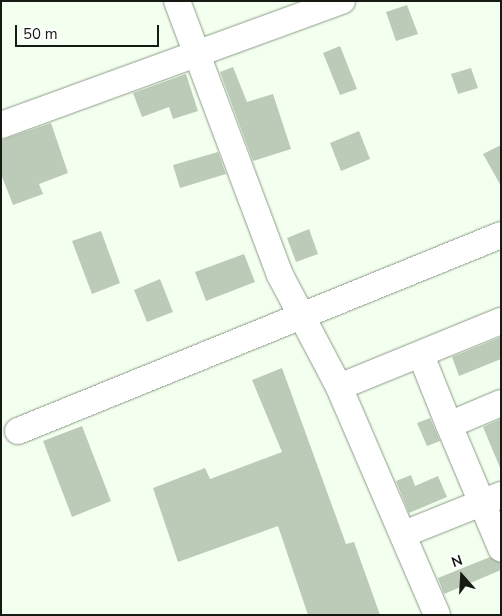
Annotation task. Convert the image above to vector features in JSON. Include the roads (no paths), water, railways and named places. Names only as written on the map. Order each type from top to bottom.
[{"type":"street","points":[[177,1],[196,56],[280,275],[339,387],[404,534],[437,615]]},
{"type":"street","points":[[1,125],[196,56],[342,1]]},
{"type":"street","points":[[18,431],[501,234]]},
{"type":"street","points":[[339,387],[501,321]]},
{"type":"street","points":[[421,355],[449,425],[491,498],[501,548]]},
{"type":"street","points":[[449,425],[501,403]]},
{"type":"street","points":[[404,534],[491,498]]}]
